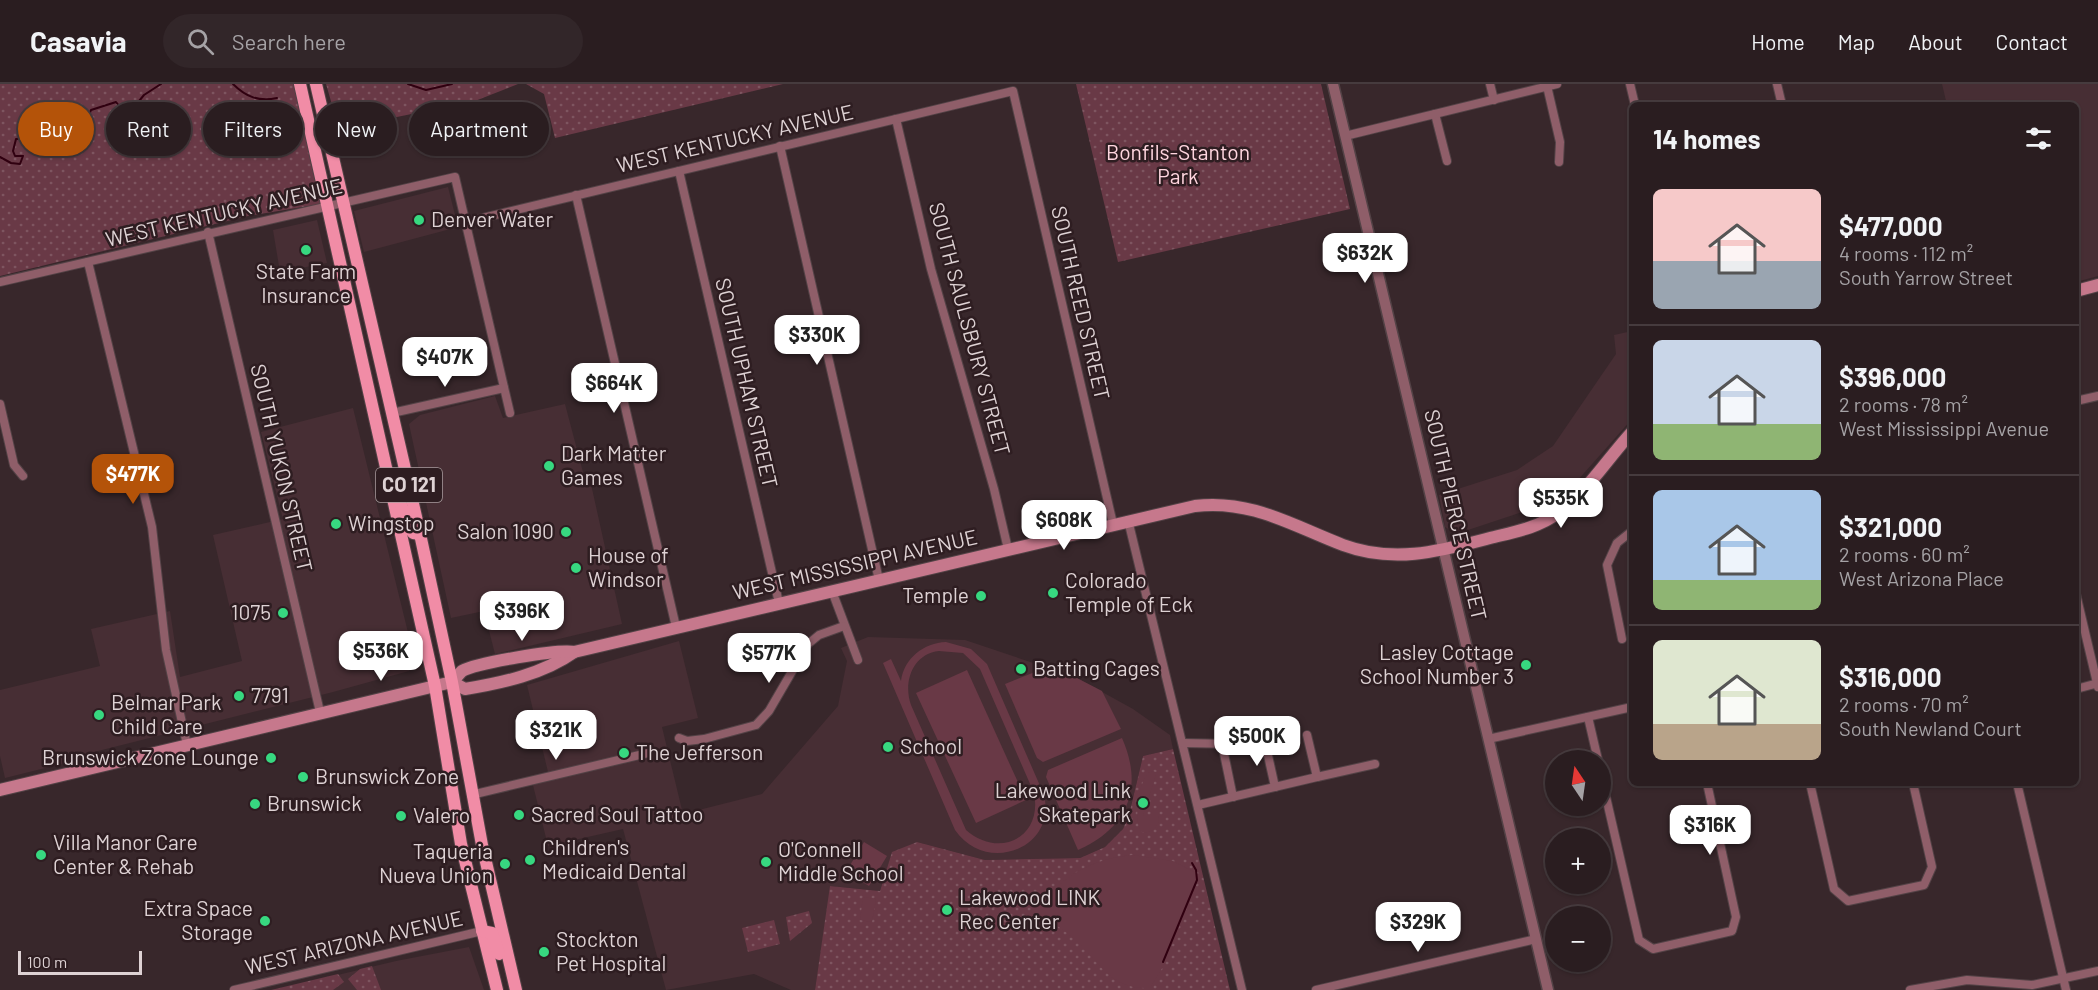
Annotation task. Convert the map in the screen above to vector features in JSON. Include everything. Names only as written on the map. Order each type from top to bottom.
[{"type":"main road","name":"CO 121","points":[[300,84],[383,463],[435,686],[454,807],[497,990]]},
{"type":"main road","name":"CO 121","points":[[316,84],[420,534],[452,682],[471,795],[515,986]]},
{"type":"main road","points":[[2079,290],[2098,285]]},
{"type":"main road","name":"WEST MISSISSIPPI AVENUE","points":[[452,682],[465,689],[499,682],[548,667],[574,652],[1195,506],[1236,505],[1281,517],[1364,552],[1403,556],[1443,550],[1519,531],[1549,519],[1576,498],[1629,436]]},
{"type":"main road","points":[[383,463],[410,530],[420,534]]},
{"type":"main road","name":"WEST MISSISSIPPI AVENUE","points":[[0,790],[452,682],[463,671],[552,651],[574,652]]},
{"type":"main road","points":[[482,931],[492,933],[504,967],[515,986]]},
{"type":"street","name":"SOUTH PIERCE STREET","points":[[1333,84],[1548,990]]},
{"type":"street","points":[[1490,84],[1494,100]]},
{"type":"street","points":[[1345,136],[1557,84]]},
{"type":"street","points":[[1630,84],[1634,102]]},
{"type":"street","points":[[1777,84],[1781,102]]},
{"type":"street","points":[[1547,86],[1560,142],[1559,162]]},
{"type":"street","name":"WEST KENTUCKY AVENUE","points":[[0,282],[208,232],[328,208],[455,177],[466,222],[1013,91]]},
{"type":"street","name":"SOUTH REED STREET","points":[[1013,91],[1113,524]]},
{"type":"street","points":[[1435,114],[1447,161]]},
{"type":"street","name":"SOUTH SAULSBURY STREET","points":[[896,119],[931,269],[989,473],[1008,549]]},
{"type":"street","points":[[780,146],[879,580]]},
{"type":"street","name":"SOUTH UPHAM STREET","points":[[679,171],[779,603]]},
{"type":"street","points":[[576,195],[676,627]]},
{"type":"street","points":[[466,222],[510,413]]},
{"type":"street","name":"SOUTH YUKON STREET","points":[[208,232],[320,712]]},
{"type":"street","points":[[88,262],[152,527],[165,641],[187,746]]},
{"type":"street","points":[[392,413],[504,388]]},
{"type":"street","points":[[2079,400],[2098,396]]},
{"type":"street","points":[[0,404],[14,465],[23,476]]},
{"type":"street","points":[[1128,520],[1242,990]]},
{"type":"street","points":[[1622,639],[1607,565],[1617,543],[1629,533]]},
{"type":"street","points":[[832,591],[858,660]]},
{"type":"street","points":[[2079,606],[2098,685],[2079,688]]},
{"type":"street","points":[[679,738],[687,741],[704,740],[756,725],[769,711],[808,644],[819,635],[844,626]]},
{"type":"street","points":[[1488,739],[1629,708]]},
{"type":"street","points":[[1588,717],[1596,750]]},
{"type":"street","points":[[1307,735],[1317,777]]},
{"type":"street","points":[[1183,743],[1222,744],[1252,739],[1265,742],[1275,787]]},
{"type":"street","points":[[1222,744],[1233,796]]},
{"type":"street","points":[[471,795],[648,753]]},
{"type":"street","points":[[1198,805],[1375,764]]},
{"type":"street","points":[[1610,816],[1639,940],[1653,949],[1732,931],[1736,917],[1708,786]]},
{"type":"street","points":[[1811,786],[1834,889],[1848,901],[1924,885],[1932,867],[1914,786]]},
{"type":"street","points":[[2019,786],[2066,990]]},
{"type":"street","name":"WEST ARIZONA AVENUE","points":[[234,990],[482,931]]},
{"type":"street","points":[[1316,990],[1536,939]]},
{"type":"street","points":[[1910,990],[1967,980],[2019,986],[2098,971]]},
{"type":"shaded area","points":[[1942,84],[2098,84],[2098,276],[2079,281],[2079,102],[1946,102]]},
{"type":"shaded area","points":[[448,187],[458,227],[364,252],[354,211]]},
{"type":"shaded area","points":[[317,220],[327,263],[280,272],[273,230]]},
{"type":"shaded area","points":[[1629,332],[1629,422],[1561,499],[1456,534],[1445,527],[1439,495],[1517,470],[1553,446],[1616,354],[1614,335]]},
{"type":"shaded area","points":[[495,396],[503,418],[565,404],[584,476],[589,475],[622,624],[495,654],[484,611],[451,618],[409,424],[420,415]]},
{"type":"shaded area","points":[[353,408],[415,661],[409,671],[98,751],[73,761],[5,778],[0,756],[0,690],[100,666],[91,629],[170,611],[180,677],[242,661],[213,535],[283,519],[261,432]]},
{"type":"shaded area","points":[[868,637],[965,640],[1075,677],[1133,709],[1170,735],[1173,749],[1143,756],[1129,815],[1123,829],[1105,847],[1080,858],[985,860],[917,842],[892,853],[880,891],[831,886],[815,990],[791,990],[754,974],[666,990],[623,829],[548,846],[532,781],[549,776],[527,685],[679,641],[698,718],[662,727],[683,814],[762,794],[838,706],[847,661],[841,648]]},
{"type":"shaded area","points":[[469,947],[484,990],[275,990],[396,961]]},
{"type":"green space","points":[[0,84],[294,84],[298,102],[203,102],[203,156],[303,156],[303,124],[321,204],[248,216],[0,276]]},
{"type":"green space","points":[[326,84],[518,84],[470,102],[409,102],[409,114],[397,117],[397,102],[331,102]]},
{"type":"green space","points":[[526,84],[783,84],[555,138],[549,114],[549,102],[546,102],[544,94]]},
{"type":"green space","name":"Bonfils-Stanton Park","points":[[1076,84],[1321,84],[1350,209],[1118,262]]},
{"type":"green space","points":[[946,642],[971,649],[987,664],[1044,795],[1045,814],[1040,830],[1030,842],[1016,850],[1000,853],[984,851],[968,844],[955,830],[883,663],[891,659],[901,681],[906,665],[916,653],[938,643]],"holes":[[[939,651],[963,653],[980,669],[1034,793],[1035,809],[1032,822],[1016,839],[1004,843],[992,843],[979,839],[966,830],[909,696],[909,679],[916,664],[922,658]]]},
{"type":"green space","points":[[1045,668],[1075,677],[1102,691],[1121,729],[1043,762],[1037,758],[1005,684]]},
{"type":"green space","points":[[967,670],[1026,800],[976,823],[916,693]]},
{"type":"green space","points":[[1122,738],[1131,774],[1131,790],[1127,804],[1120,818],[1109,830],[1078,850],[1046,777],[1048,770]]},
{"type":"green space","points":[[1173,749],[1230,990],[815,990],[830,886],[880,891],[892,852],[917,842],[985,860],[1080,858],[1105,847],[1123,829],[1129,815],[1143,756]]},
{"type":"green space","name":"Lakewood Link Skatepark","points":[[1151,771],[1156,772],[1156,775],[1143,816],[1158,816],[1159,820],[1153,830],[1142,832],[1138,820],[1138,801],[1143,782]]},
{"type":"green space","points":[[864,842],[887,856],[869,886],[846,872]]},
{"type":"green space","points":[[1132,855],[1173,861],[1200,875],[1164,965],[1150,988],[1125,985],[1116,980],[1072,937],[1036,911],[1055,888],[1077,872],[1103,861]]},
{"type":"green space","points":[[863,897],[876,899],[872,922],[860,920]]},
{"type":"green space","points":[[809,911],[812,923],[790,941],[786,917]]},
{"type":"green space","points":[[774,920],[780,944],[748,952],[742,928]]},
{"type":"green space","points":[[372,966],[381,990],[357,990],[348,979],[360,969]]},
{"type":"green space","points":[[338,974],[344,982],[333,990],[271,990]]},
{"type":"waterway","points":[[0,157],[11,163],[20,164],[23,156],[15,156],[13,151],[16,139],[28,138],[35,148],[46,150],[84,128],[91,110],[116,102],[124,112],[130,112],[144,95],[161,84]]},
{"type":"waterway","points":[[233,84],[253,97],[277,98]]},
{"type":"waterway","points":[[408,84],[426,90],[452,84]]},
{"type":"waterway","points":[[1163,962],[1197,880],[1196,870],[1192,863]]},
{"type":"place","name":"Denver Water","points":[[419,220]]},
{"type":"place","name":"State Farm Insurance","points":[[306,250]]},
{"type":"place","name":"Dark Matter Games","points":[[549,466]]},
{"type":"place","name":"Wingstop","points":[[336,524]]},
{"type":"place","name":"Salon 1090","points":[[566,532]]},
{"type":"place","name":"House of Windsor","points":[[576,568]]},
{"type":"place","name":"Colorado Temple of Eck","points":[[1053,593]]},
{"type":"place","name":"Temple","points":[[981,596]]},
{"type":"place","name":"1075","points":[[283,613]]},
{"type":"place","name":"Lasley Cottage School Number 3","points":[[1526,665]]},
{"type":"place","name":"Batting Cages","points":[[1021,669]]},
{"type":"place","name":"7791","points":[[239,696]]},
{"type":"place","name":"Belmar Park Child Care","points":[[99,715]]},
{"type":"place","name":"School","points":[[888,747]]},
{"type":"place","name":"The Jefferson","points":[[624,753]]},
{"type":"place","name":"Brunswick Zone Lounge","points":[[271,758]]},
{"type":"place","name":"Brunswick Zone","points":[[303,777]]},
{"type":"place","name":"Lakewood Link Skatepark","points":[[1143,803]]},
{"type":"place","name":"Brunswick","points":[[255,804]]},
{"type":"place","name":"Sacred Soul Tattoo","points":[[519,815]]},
{"type":"place","name":"Valero","points":[[401,816]]},
{"type":"place","name":"Villa Manor Care Center & Rehab","points":[[41,855]]},
{"type":"place","name":"Children's Medicaid Dental","points":[[530,860]]},
{"type":"place","name":"O'Connell Middle School","points":[[766,862]]},
{"type":"place","name":"Taqueria Nueva Union","points":[[505,864]]},
{"type":"place","name":"Lakewood LINK Rec Center","points":[[947,910]]},
{"type":"place","name":"Extra Space Storage","points":[[265,921]]},
{"type":"place","name":"Stockton Pet Hospital","points":[[544,952]]}]
